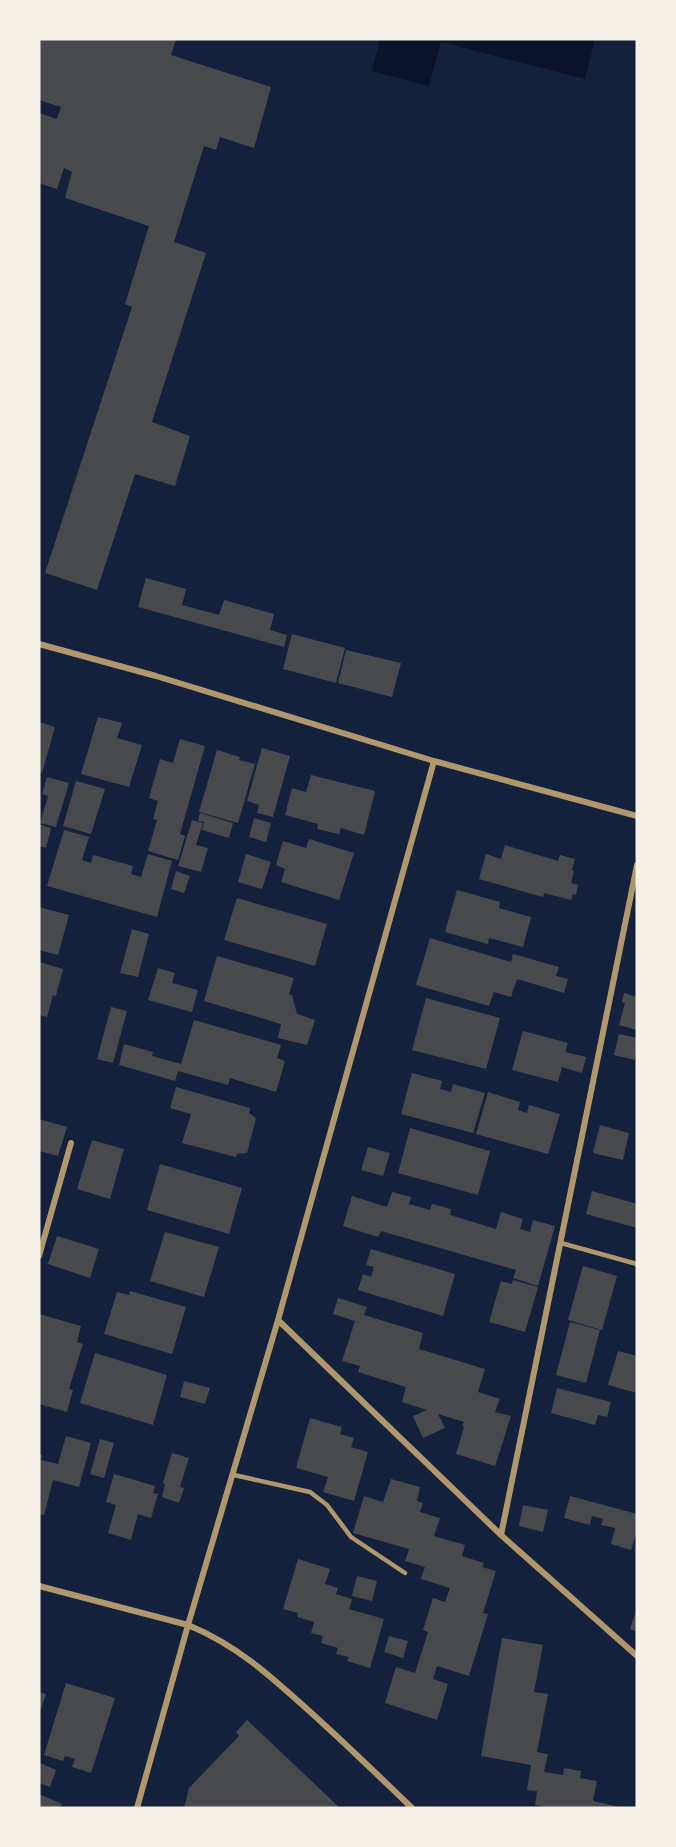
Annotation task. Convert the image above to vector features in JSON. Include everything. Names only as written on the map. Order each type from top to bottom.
[{"type":"street","points":[[39,644],[434,761],[637,816]]},
{"type":"street","points":[[137,1808],[188,1625],[278,1320],[434,761]]},
{"type":"street","points":[[501,1534],[637,865]]},
{"type":"street","points":[[39,1256],[71,1143]]},
{"type":"street","points":[[278,1320],[501,1534],[637,1656]]},
{"type":"street","points":[[39,1586],[188,1625],[207,1633],[258,1665],[412,1808]]},
{"type":"lane","points":[[561,1243],[637,1264]]},
{"type":"lane","points":[[234,1475],[310,1492],[327,1505],[351,1537],[405,1573]]},
{"type":"water","points":[[380,39],[595,39],[585,79],[441,42],[429,86],[372,71]]},
{"type":"building","points":[[39,39],[176,39],[171,55],[271,87],[254,148],[220,137],[216,150],[204,146],[174,242],[206,253],[152,422],[190,436],[175,486],[135,474],[97,590],[45,573],[132,307],[125,304],[149,226],[65,198],[72,172],[64,168],[57,189],[39,183],[39,113],[57,119],[61,107],[39,100]]},
{"type":"building","points":[[146,578],[186,589],[182,605],[219,615],[224,600],[274,614],[270,630],[287,635],[284,647],[138,607]]},
{"type":"building","points":[[292,634],[345,648],[336,683],[283,669]]},
{"type":"building","points":[[346,650],[401,663],[392,697],[338,683]]},
{"type":"building","points":[[98,717],[122,723],[117,738],[142,745],[129,787],[81,774]]},
{"type":"building","points":[[39,722],[55,727],[42,773],[39,772]]},
{"type":"building","points":[[180,739],[205,746],[180,834],[185,836],[178,860],[148,851],[157,820],[153,819],[158,801],[149,798],[160,759],[173,763]]},
{"type":"building","points":[[262,748],[290,756],[273,817],[257,813],[259,805],[247,801]]},
{"type":"building","points":[[217,750],[255,764],[238,823],[199,812]]},
{"type":"building","points":[[311,775],[375,791],[364,835],[341,828],[339,834],[317,829],[318,824],[285,815],[292,788],[306,792]]},
{"type":"building","points":[[47,777],[69,783],[56,827],[40,823],[48,796],[42,794]]},
{"type":"building","points":[[76,781],[105,789],[91,834],[63,826]]},
{"type":"building","points":[[200,813],[233,823],[229,838],[202,830],[204,822],[198,821]]},
{"type":"building","points":[[254,818],[271,823],[266,842],[249,837]]},
{"type":"building","points":[[192,820],[203,823],[196,845],[208,848],[201,872],[178,866]]},
{"type":"building","points":[[39,824],[51,828],[46,848],[39,846]]},
{"type":"building","points":[[64,830],[89,837],[82,860],[91,863],[93,855],[133,866],[131,874],[141,877],[148,854],[172,861],[157,917],[47,886]]},
{"type":"building","points":[[309,839],[354,853],[339,900],[281,882],[285,869],[276,865],[283,841],[306,848]]},
{"type":"building","points":[[505,845],[558,861],[560,855],[575,859],[571,883],[578,885],[576,895],[573,894],[571,900],[544,893],[543,897],[479,879],[486,854],[501,859]]},
{"type":"building","points":[[246,854],[271,862],[262,889],[238,882]]},
{"type":"building","points":[[176,871],[190,876],[184,893],[171,889]]},
{"type":"building","points":[[457,890],[500,902],[499,908],[531,917],[523,947],[489,938],[488,944],[445,932]]},
{"type":"building","points":[[237,898],[327,924],[315,966],[224,940]]},
{"type":"building","points":[[39,907],[69,915],[58,955],[39,950]]},
{"type":"building","points":[[132,929],[149,934],[138,977],[120,973]]},
{"type":"building","points":[[430,938],[511,962],[513,954],[559,967],[556,976],[568,979],[564,993],[517,979],[511,997],[494,992],[489,1006],[416,985]]},
{"type":"building","points":[[217,956],[294,978],[289,994],[292,995],[297,1014],[315,1020],[307,1045],[278,1038],[281,1024],[204,1001]]},
{"type":"building","points":[[39,962],[63,969],[56,996],[53,995],[47,1017],[39,1015]]},
{"type":"building","points":[[158,968],[175,973],[172,983],[198,990],[192,1012],[148,1000]]},
{"type":"building","points":[[624,993],[637,997],[637,1030],[619,1025],[625,1003],[622,1002]]},
{"type":"building","points":[[426,998],[500,1018],[486,1069],[412,1050]]},
{"type":"building","points":[[111,1007],[127,1011],[113,1063],[97,1059]]},
{"type":"building","points":[[194,1020],[281,1045],[277,1058],[285,1061],[276,1092],[230,1078],[228,1085],[178,1071],[175,1081],[119,1065],[124,1044],[153,1052],[152,1056],[181,1064]]},
{"type":"building","points":[[523,1031],[568,1043],[565,1052],[586,1057],[582,1073],[562,1067],[558,1082],[512,1070]]},
{"type":"building","points":[[619,1034],[637,1038],[635,1060],[614,1055]]},
{"type":"building","points":[[412,1073],[442,1081],[440,1089],[451,1092],[453,1084],[485,1093],[473,1133],[401,1114]]},
{"type":"building","points":[[176,1087],[250,1108],[249,1113],[256,1118],[247,1153],[237,1154],[236,1157],[182,1143],[191,1114],[170,1108]]},
{"type":"building","points":[[488,1092],[520,1102],[518,1110],[527,1113],[529,1105],[560,1114],[548,1154],[476,1134]]},
{"type":"building","points":[[39,1119],[67,1127],[58,1156],[39,1151]]},
{"type":"building","points":[[600,1125],[629,1133],[623,1160],[593,1153]]},
{"type":"building","points":[[410,1128],[490,1151],[478,1195],[398,1173]]},
{"type":"building","points":[[92,1140],[124,1149],[110,1199],[77,1189]]},
{"type":"building","points":[[368,1147],[390,1153],[383,1176],[361,1170]]},
{"type":"building","points":[[160,1164],[242,1188],[229,1234],[147,1210]]},
{"type":"building","points":[[592,1191],[637,1204],[637,1228],[586,1214]]},
{"type":"building","points":[[392,1192],[411,1197],[409,1204],[430,1210],[432,1204],[451,1209],[450,1215],[496,1229],[501,1212],[523,1219],[520,1229],[530,1232],[533,1220],[555,1226],[538,1286],[513,1278],[516,1270],[381,1231],[378,1237],[343,1226],[352,1196],[387,1207]]},
{"type":"building","points":[[165,1232],[219,1247],[204,1297],[150,1281]]},
{"type":"building","points":[[57,1236],[99,1249],[90,1278],[48,1264]]},
{"type":"building","points":[[371,1249],[455,1274],[443,1316],[358,1290],[363,1274],[371,1277],[374,1267],[366,1265]]},
{"type":"building","points":[[583,1266],[617,1276],[602,1330],[568,1320]]},
{"type":"building","points":[[513,1280],[538,1287],[525,1332],[489,1322],[501,1281],[512,1284]]},
{"type":"building","points":[[130,1291],[186,1307],[172,1354],[104,1334],[117,1292],[129,1295]]},
{"type":"building","points":[[338,1298],[367,1307],[364,1315],[423,1333],[419,1349],[485,1369],[478,1392],[500,1399],[495,1412],[511,1416],[495,1466],[456,1454],[464,1422],[438,1414],[445,1428],[423,1438],[413,1416],[427,1410],[402,1402],[406,1387],[358,1372],[360,1366],[342,1361],[355,1321],[333,1314]]},
{"type":"building","points":[[39,1314],[81,1326],[77,1342],[83,1344],[69,1389],[73,1390],[67,1412],[39,1404]]},
{"type":"building","points":[[570,1322],[600,1330],[586,1383],[556,1375]]},
{"type":"building","points":[[618,1351],[637,1356],[637,1393],[608,1385]]},
{"type":"building","points":[[95,1353],[167,1375],[153,1425],[80,1403]]},
{"type":"building","points":[[184,1381],[210,1388],[205,1404],[180,1397]]},
{"type":"building","points":[[557,1388],[611,1402],[607,1417],[598,1415],[595,1425],[551,1413]]},
{"type":"building","points":[[310,1418],[342,1427],[340,1434],[354,1438],[351,1447],[368,1452],[354,1501],[323,1492],[328,1477],[296,1468]]},
{"type":"building","points":[[66,1436],[91,1443],[79,1487],[53,1480],[44,1515],[39,1514],[39,1454],[42,1455],[41,1460],[58,1464]]},
{"type":"building","points":[[100,1439],[114,1443],[104,1478],[90,1474]]},
{"type":"building","points":[[172,1453],[189,1458],[180,1487],[184,1488],[179,1503],[162,1497],[165,1484],[163,1483]]},
{"type":"building","points":[[114,1474],[155,1486],[153,1493],[158,1494],[151,1518],[138,1514],[131,1540],[108,1533],[116,1505],[106,1502]]},
{"type":"building","points":[[391,1479],[420,1487],[417,1501],[423,1503],[420,1512],[440,1518],[434,1536],[465,1545],[462,1556],[484,1563],[482,1567],[496,1571],[483,1613],[488,1614],[469,1676],[437,1666],[433,1679],[448,1684],[437,1720],[385,1703],[396,1667],[415,1673],[428,1632],[423,1630],[433,1598],[445,1602],[450,1588],[421,1579],[425,1567],[405,1561],[409,1549],[353,1533],[364,1496],[383,1502]]},
{"type":"building","points":[[570,1496],[637,1514],[637,1531],[631,1550],[611,1544],[615,1528],[601,1525],[603,1519],[592,1516],[590,1525],[564,1518]]},
{"type":"building","points":[[523,1505],[548,1510],[543,1532],[519,1526]]},
{"type":"building","points":[[298,1559],[330,1569],[325,1584],[338,1588],[336,1594],[352,1599],[349,1609],[384,1619],[370,1668],[347,1661],[349,1657],[336,1654],[338,1648],[321,1643],[323,1636],[311,1633],[314,1622],[297,1617],[298,1613],[283,1609]]},
{"type":"building","points":[[357,1576],[377,1581],[372,1601],[352,1596]]},
{"type":"building","points":[[637,1608],[637,1632],[630,1629]]},
{"type":"building","points":[[389,1636],[408,1641],[403,1658],[384,1652]]},
{"type":"building","points":[[502,1638],[543,1645],[534,1692],[548,1694],[537,1752],[548,1754],[544,1772],[563,1775],[564,1768],[581,1771],[580,1778],[597,1781],[593,1801],[624,1808],[551,1808],[535,1805],[537,1791],[527,1790],[531,1765],[481,1756]]},
{"type":"building","points":[[66,1683],[115,1698],[91,1773],[72,1767],[75,1759],[65,1756],[63,1761],[44,1755]]},
{"type":"building","points":[[39,1692],[46,1694],[41,1709],[39,1709]]},
{"type":"building","points":[[247,1720],[340,1808],[184,1808],[189,1788],[239,1736],[236,1732]]},
{"type":"building","points":[[40,1763],[56,1770],[50,1787],[39,1783]]},
{"type":"building","points":[[39,1794],[62,1804],[60,1808],[39,1808]]}]
